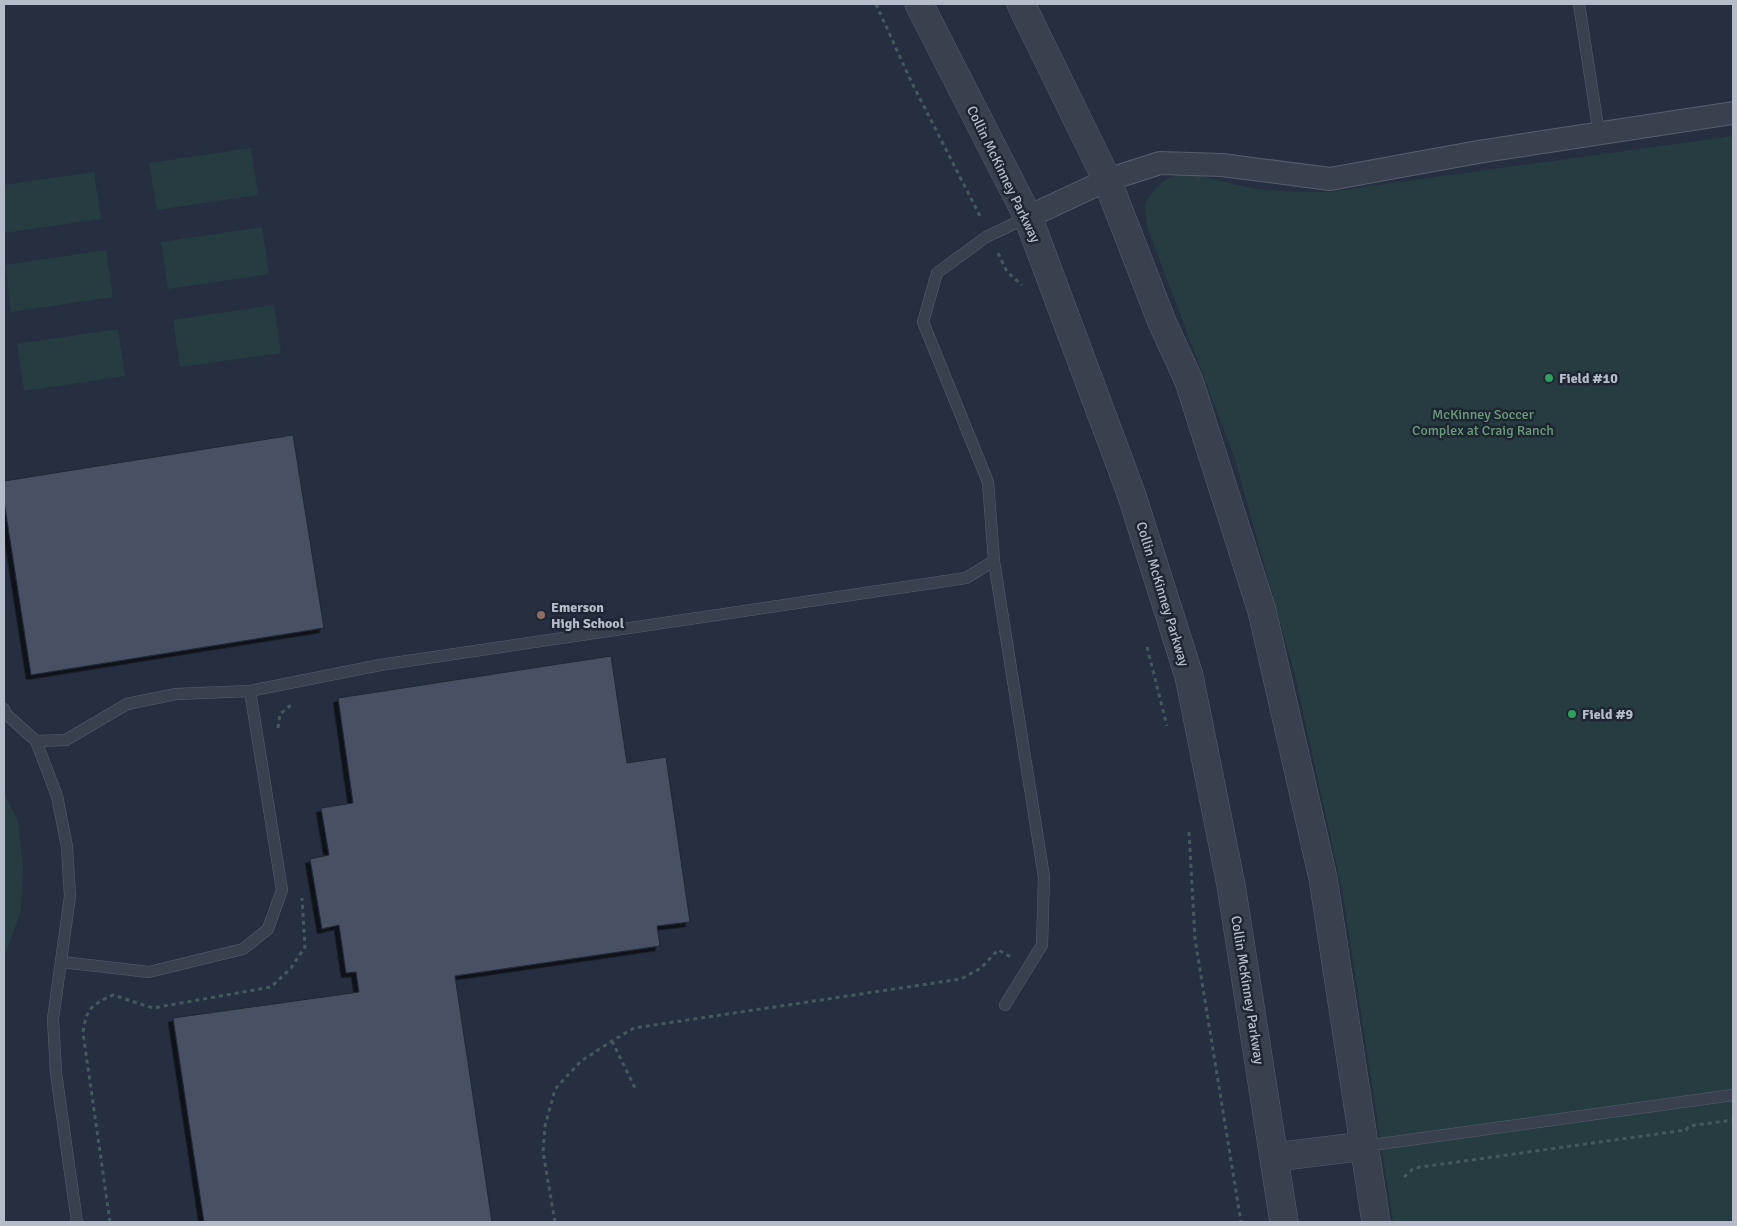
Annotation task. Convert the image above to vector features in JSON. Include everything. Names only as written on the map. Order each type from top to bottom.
[{"type":"street","name":"Collin McKinney Parkway","points":[[919,4],[1028,217],[1131,493],[1189,676],[1231,885],[1284,1222]]},
{"type":"street","points":[[1021,4],[1107,180],[1162,322],[1189,382],[1262,611],[1323,878],[1376,1222]]},
{"type":"street","points":[[1028,217],[1107,180],[1160,163],[1222,165],[1330,179],[1478,152],[1733,113]]},
{"type":"street","points":[[1275,1157],[1365,1146]]},
{"type":"lane","points":[[1579,4],[1599,134]]},
{"type":"lane","points":[[1005,1005],[1042,945],[1044,877],[994,561],[988,482],[923,322],[937,273],[986,237],[1028,217]]},
{"type":"lane","points":[[36,741],[66,740],[127,704],[176,694],[250,691],[380,665],[966,578],[994,561]]},
{"type":"lane","points":[[62,962],[149,972],[243,949],[268,929],[282,890],[250,691]]},
{"type":"lane","points":[[4,709],[6,714],[36,741],[57,796],[67,847],[70,896],[54,1028],[56,1073],[77,1222]]},
{"type":"lane","points":[[1365,1146],[1733,1095]]},
{"type":"path","points":[[876,4],[910,79],[972,200]]},
{"type":"path","points":[[998,254],[1007,272],[1026,288]]},
{"type":"path","points":[[1146,643],[1168,728]]},
{"type":"path","points":[[1189,824],[1195,939],[1240,1222]]},
{"type":"path","points":[[555,1222],[543,1152],[545,1126],[555,1089],[581,1061],[612,1041],[634,1028],[961,980],[982,968],[998,950]]},
{"type":"path","points":[[612,1041],[635,1088]]},
{"type":"path","points":[[1404,1178],[1414,1168],[1686,1130],[1689,1126],[1733,1120]]},
{"type":"green space","name":"McKinney Soccer Complex at Craig Ranch","points":[[1733,136],[1733,1222],[1393,1222],[1342,889],[1295,676],[1235,459],[1147,227],[1145,204],[1161,183],[1175,176],[1183,175],[1201,176],[1267,190],[1328,192]]},
{"type":"green space","points":[[251,148],[258,195],[157,210],[149,163]]},
{"type":"green space","points":[[94,172],[101,219],[4,233],[4,185]]},
{"type":"green space","points":[[262,227],[269,274],[168,289],[161,242]]},
{"type":"green space","points":[[106,250],[113,297],[11,312],[5,265]]},
{"type":"green space","points":[[274,305],[281,353],[180,367],[173,320]]},
{"type":"green space","points":[[118,329],[125,376],[24,391],[17,344]]},
{"type":"green space","points":[[4,793],[18,821],[23,867],[21,911],[4,958]]},
{"type":"building","points":[[293,435],[324,628],[31,675],[4,501],[4,481]]},
{"type":"building","name":"Emerson High School","points":[[611,656],[627,763],[666,757],[690,922],[657,926],[660,946],[455,976],[492,1222],[204,1222],[173,1018],[359,992],[356,972],[346,973],[339,925],[322,929],[310,859],[329,855],[321,808],[353,803],[338,698]]},
{"type":"place","name":"Field #10","points":[[1549,378]]},
{"type":"place","name":"Emerson High School","points":[[541,615]]},
{"type":"place","name":"Field #9","points":[[1572,714]]}]
